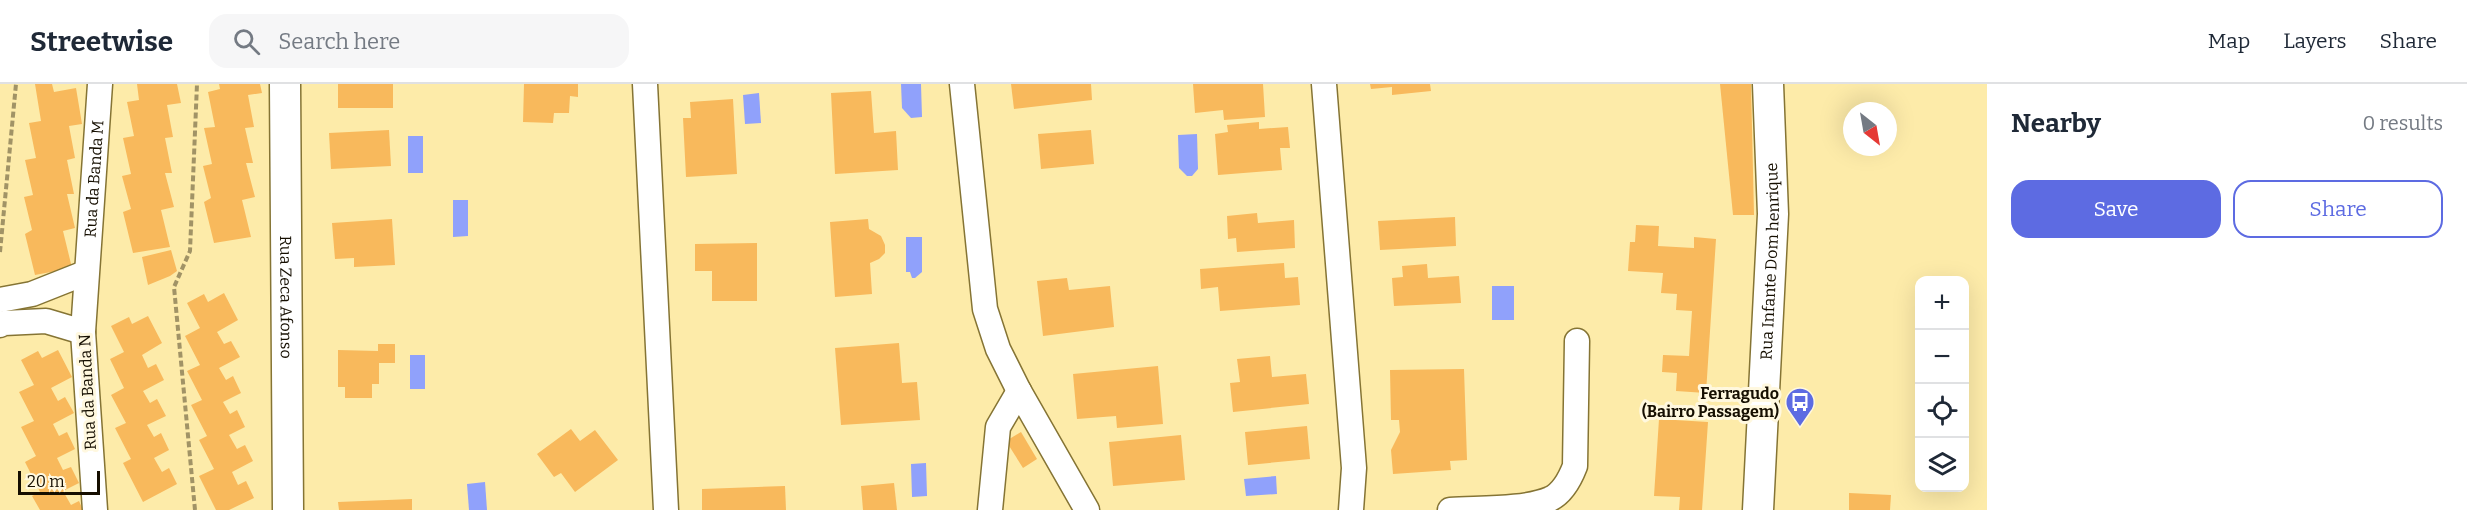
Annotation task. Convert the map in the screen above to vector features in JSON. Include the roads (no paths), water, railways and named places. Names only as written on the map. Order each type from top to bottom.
[{"type":"street","name":"Rua da Banda M","points":[[85,273],[100,84]]},
{"type":"street","name":"Rua Zeca Afonso","points":[[285,84],[288,510]]},
{"type":"street","points":[[645,84],[666,510]]},
{"type":"street","points":[[963,84],[985,309],[998,349],[1019,391],[1087,510]]},
{"type":"street","points":[[1324,84],[1354,468],[1352,510]]},
{"type":"street","name":"Rua Infante Dom henrique","points":[[1758,510],[1773,214],[1768,84]]},
{"type":"street","points":[[0,300],[32,294],[85,273]]},
{"type":"street","name":"Rua da Banda N","points":[[85,273],[82,332],[95,510]]},
{"type":"street","points":[[0,325],[46,321],[82,332]]},
{"type":"street","points":[[1450,510],[1524,505],[1551,499],[1569,482],[1575,466],[1577,341]]},
{"type":"street","points":[[990,510],[998,427],[1019,391]]},
{"type":"water","points":[[901,84],[921,84],[922,117],[911,118],[902,108]]},
{"type":"water","points":[[759,93],[761,123],[745,124],[743,95]]},
{"type":"water","points":[[1197,134],[1198,169],[1192,176],[1187,176],[1179,168],[1178,135]]},
{"type":"water","points":[[408,136],[423,136],[423,173],[408,173]]},
{"type":"water","points":[[453,200],[468,200],[468,236],[453,237]]},
{"type":"water","points":[[906,237],[922,237],[922,272],[915,278],[912,278],[910,272],[906,272]]},
{"type":"water","points":[[1492,286],[1514,286],[1514,320],[1492,320]]},
{"type":"water","points":[[410,355],[425,355],[425,389],[410,389]]},
{"type":"water","points":[[926,463],[927,496],[912,497],[911,464]]},
{"type":"water","points":[[1276,476],[1277,494],[1246,496],[1244,479]]},
{"type":"water","points":[[485,482],[487,510],[469,510],[467,484]]},
{"type":"place","name":"Ferragudo (Bairro Passagem)","points":[[1800,428]]}]
